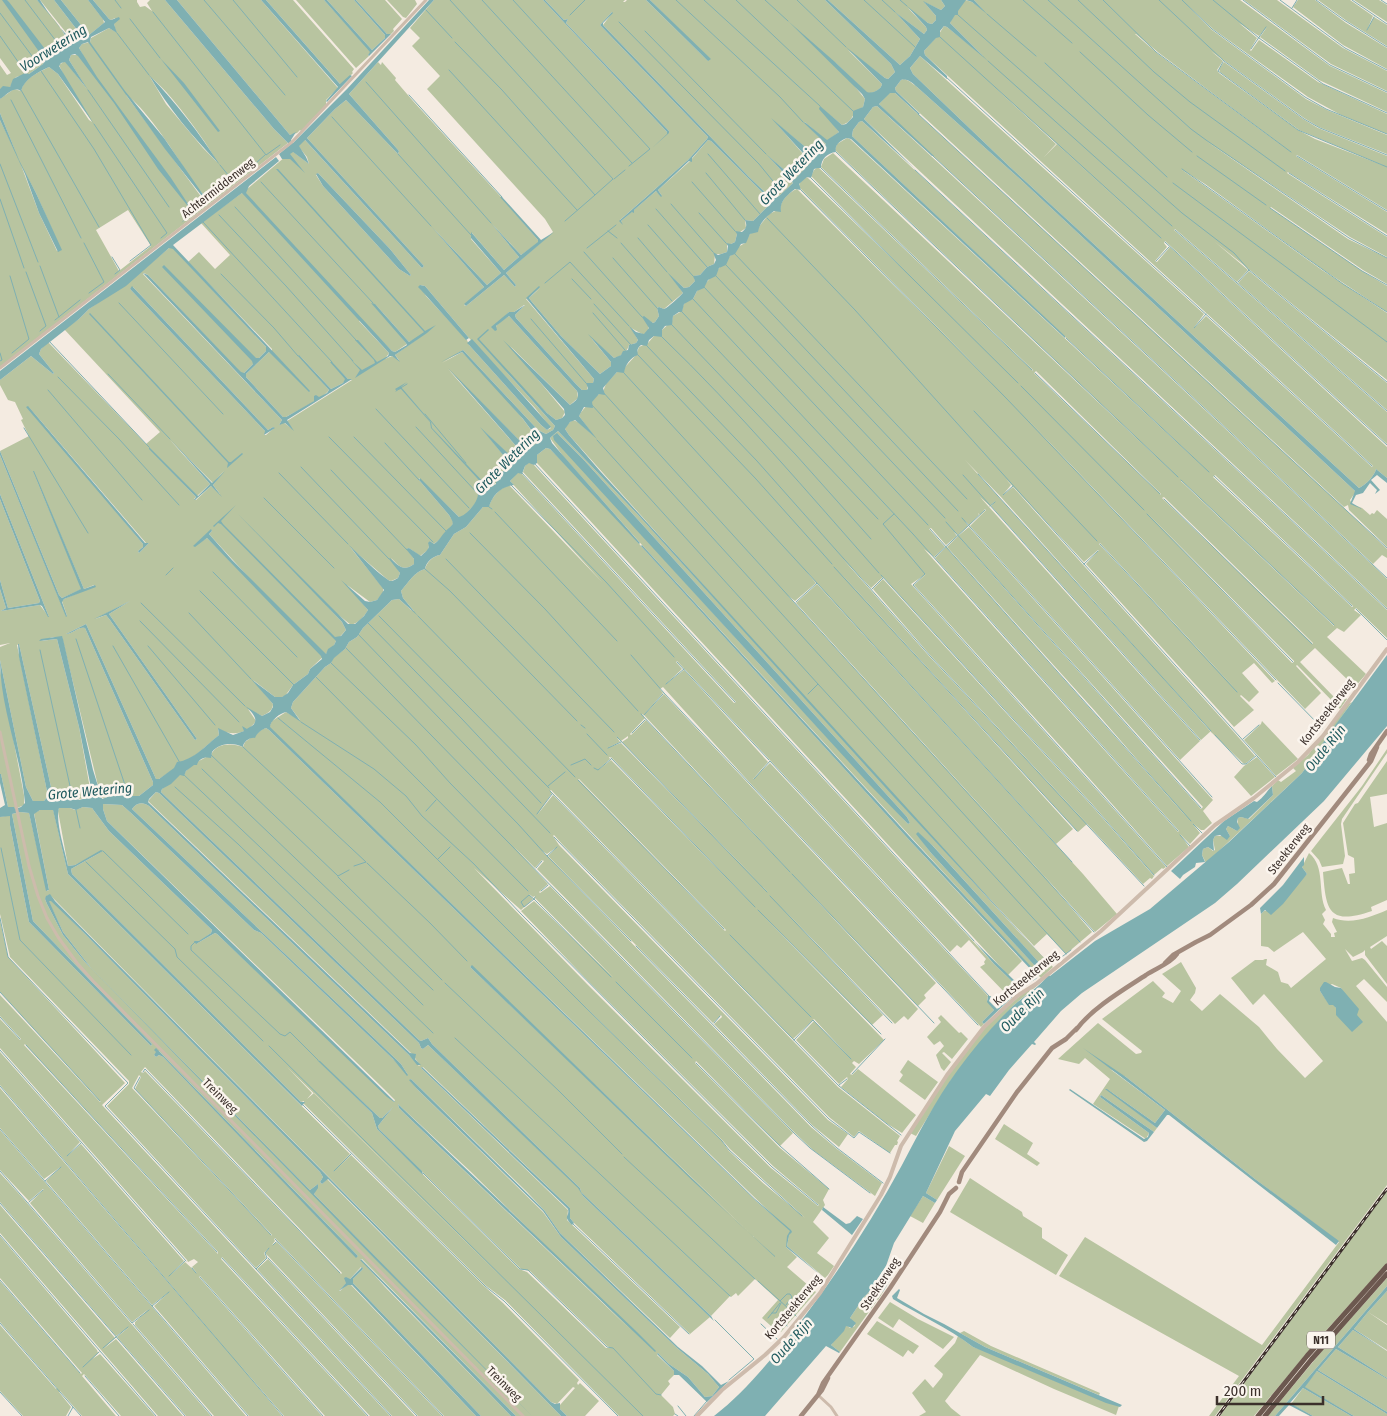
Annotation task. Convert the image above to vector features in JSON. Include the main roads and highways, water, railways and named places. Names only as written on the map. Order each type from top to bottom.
[{"type":"highway","name":"N11","points":[[1258,1416],[1307,1356],[1387,1266]]},
{"type":"highway","name":"N11","points":[[1265,1416],[1311,1360],[1387,1274]]},
{"type":"main road","name":"Steekterweg","points":[[801,1416],[822,1390],[830,1375],[890,1288],[949,1194],[956,1188],[962,1172],[1017,1092],[1050,1052],[1057,1044],[1066,1039],[1083,1024],[1096,1010],[1164,964],[1173,955],[1213,932],[1251,905],[1274,884],[1368,764],[1371,754],[1387,731]]},
{"type":"main road","name":"Steekterweg","points":[[1381,741],[1387,736]]},
{"type":"main road","name":"Steekterweg","points":[[797,1416],[807,1408]]},
{"type":"water","points":[[2,0],[9,2],[45,49],[43,52],[40,53]]},
{"type":"water","points":[[37,0],[40,0],[52,18],[41,5]]},
{"type":"water","points":[[54,0],[61,0],[89,35],[105,22],[88,0],[93,0],[109,19],[119,17],[120,19],[114,24],[117,33],[109,28],[91,37],[90,42],[125,91],[164,138],[202,193],[206,197],[213,198],[201,205],[205,200],[165,149],[88,42],[82,44],[79,48],[97,77],[171,178],[192,210],[200,209],[181,223],[190,214],[191,210],[158,169],[114,103],[78,56],[75,54],[71,55],[69,60],[88,90],[65,62],[59,66],[94,124],[58,74],[49,67],[28,79],[21,91],[13,90],[0,99],[0,89],[3,86],[10,87],[13,79],[25,73],[29,74],[43,64],[48,54],[69,44],[60,27],[72,39],[77,41],[80,39],[81,35]]},
{"type":"water","points":[[165,0],[177,0],[290,135],[296,132],[291,140],[293,143],[347,89],[429,0],[434,0],[349,94],[399,151],[398,154],[346,100],[307,138],[424,266],[422,268],[305,140],[299,146],[309,164],[293,152],[290,154],[305,173],[290,159],[282,159],[279,154],[290,145],[274,129]]},
{"type":"water","points":[[261,0],[266,0],[340,84],[350,75],[352,76],[327,102],[338,87]]},
{"type":"water","points":[[324,0],[327,0],[372,50],[385,38],[385,35],[354,0],[387,34],[391,34],[369,56],[370,52]]},
{"type":"water","points":[[543,0],[564,20],[568,19],[566,23],[669,131],[652,148],[667,132]]},
{"type":"water","points":[[646,0],[650,0],[711,59],[708,61]]},
{"type":"water","points":[[825,0],[828,0],[900,65],[910,56],[920,39],[895,12],[924,34],[927,30],[926,27],[907,6],[928,23],[932,24],[936,20],[936,16],[923,1],[941,10],[945,6],[941,0],[966,0],[958,11],[958,15],[955,15],[950,23],[988,61],[944,26],[940,31],[940,37],[936,38],[924,51],[925,55],[947,76],[947,79],[920,56],[910,68],[913,74],[1010,167],[1359,488],[1370,480],[1376,469],[1387,478],[1387,483],[1377,475],[1371,480],[1380,490],[1375,494],[1377,490],[1370,483],[1363,493],[1356,495],[1352,503],[1362,509],[1350,504],[1355,491],[1020,179],[913,84],[908,80],[901,80],[895,88],[896,91],[920,114],[895,93],[890,93],[879,104],[934,156],[877,106],[873,107],[864,119],[916,170],[862,121],[853,130],[852,136],[1065,338],[851,139],[847,138],[839,143],[836,147],[836,152],[825,157],[821,168],[814,169],[811,178],[807,177],[799,184],[801,190],[795,189],[787,196],[782,202],[781,212],[774,211],[766,217],[758,232],[750,234],[746,243],[741,244],[735,254],[730,256],[726,265],[719,268],[716,276],[708,280],[704,288],[697,291],[693,299],[684,304],[682,312],[673,316],[672,325],[665,326],[662,330],[662,337],[654,336],[649,340],[647,346],[640,346],[638,355],[629,362],[624,373],[617,372],[603,388],[605,395],[599,394],[592,402],[593,408],[584,407],[579,416],[597,439],[575,420],[570,422],[565,429],[600,471],[1051,966],[894,797],[639,516],[558,431],[550,438],[552,443],[640,543],[550,449],[546,448],[537,455],[537,463],[534,465],[529,463],[525,466],[522,474],[518,473],[510,481],[514,485],[505,487],[498,492],[492,499],[489,507],[483,507],[466,527],[454,534],[440,555],[430,560],[425,569],[415,575],[401,591],[403,598],[418,616],[399,599],[392,600],[363,628],[357,637],[349,642],[345,649],[325,667],[293,702],[291,708],[301,722],[286,712],[273,720],[270,727],[755,1199],[791,1230],[787,1246],[824,1278],[786,1247],[787,1236],[790,1231],[756,1201],[269,730],[266,728],[261,731],[255,738],[245,742],[243,747],[231,744],[218,747],[212,752],[211,758],[202,758],[197,765],[186,771],[184,776],[180,775],[171,784],[162,789],[161,792],[419,1040],[428,1038],[580,1188],[581,1192],[711,1316],[714,1321],[428,1045],[423,1049],[421,1048],[419,1043],[159,793],[156,792],[148,802],[410,1053],[416,1054],[415,1059],[421,1065],[417,1065],[409,1055],[149,806],[139,803],[132,809],[401,1064],[407,1076],[393,1059],[261,933],[254,930],[122,805],[103,804],[107,821],[395,1102],[387,1097],[217,934],[215,933],[196,944],[194,941],[199,941],[211,933],[212,930],[109,831],[92,808],[83,807],[76,810],[59,808],[59,828],[68,866],[75,865],[101,850],[103,851],[71,869],[72,874],[301,1102],[305,1102],[302,1106],[68,874],[53,810],[40,810],[34,814],[49,890],[46,891],[29,813],[20,812],[12,814],[33,921],[152,1044],[151,1046],[29,922],[10,825],[10,816],[0,817],[0,808],[5,805],[0,774],[8,807],[14,807],[15,809],[25,803],[23,785],[3,696],[0,660],[26,787],[33,801],[44,801],[48,796],[19,657],[18,644],[51,787],[55,796],[60,799],[70,799],[72,795],[79,800],[83,799],[91,794],[91,788],[79,727],[57,639],[39,641],[41,639],[62,636],[93,770],[102,799],[110,796],[124,795],[126,788],[132,796],[139,796],[153,785],[153,782],[85,628],[80,628],[66,634],[86,624],[156,779],[159,779],[174,768],[177,762],[194,755],[219,735],[218,728],[233,735],[244,731],[242,726],[247,729],[253,725],[255,721],[254,716],[245,706],[262,716],[270,712],[273,704],[251,679],[275,697],[282,697],[288,693],[293,685],[308,674],[310,669],[322,659],[321,656],[207,538],[195,547],[193,546],[211,529],[212,531],[209,534],[232,560],[326,654],[336,641],[221,524],[218,523],[213,526],[236,505],[221,521],[223,524],[335,637],[341,636],[346,630],[342,622],[238,514],[348,624],[355,624],[368,610],[341,580],[365,601],[377,600],[384,590],[348,544],[383,576],[393,581],[398,578],[400,573],[390,558],[401,567],[407,568],[414,564],[414,559],[406,549],[409,548],[421,556],[428,549],[428,543],[430,541],[434,544],[453,523],[449,515],[419,480],[420,478],[459,517],[472,508],[478,494],[488,490],[431,428],[430,422],[401,389],[395,389],[407,382],[401,387],[431,422],[432,428],[489,488],[501,479],[500,472],[509,470],[512,466],[480,427],[515,460],[522,455],[448,368],[528,449],[537,443],[538,439],[523,419],[462,352],[441,362],[463,350],[538,430],[546,434],[553,430],[555,426],[477,339],[488,329],[479,339],[547,413],[556,420],[562,418],[565,415],[564,409],[503,340],[570,405],[577,399],[577,391],[509,316],[496,326],[497,330],[495,331],[491,327],[509,312],[514,312],[525,305],[515,315],[516,318],[575,383],[582,390],[587,390],[586,383],[593,383],[594,379],[526,298],[540,287],[529,298],[561,336],[600,374],[611,366],[611,362],[588,334],[614,358],[621,355],[623,351],[628,350],[629,345],[636,343],[638,340],[629,326],[636,332],[644,334],[649,328],[642,317],[644,316],[653,323],[655,322],[659,316],[657,308],[666,308],[683,293],[667,272],[684,288],[689,287],[695,281],[693,276],[700,275],[707,267],[714,264],[716,260],[713,252],[718,255],[727,252],[728,246],[726,243],[731,244],[735,242],[737,234],[735,231],[742,232],[746,226],[745,220],[753,221],[769,205],[766,196],[708,140],[692,158],[692,162],[689,161],[658,190],[661,197],[656,191],[634,210],[634,213],[632,212],[621,221],[623,225],[619,221],[688,160],[708,137],[600,25],[612,12],[603,25],[772,199],[779,196],[793,183],[766,154],[795,179],[811,162],[771,118],[816,156],[826,144],[803,122],[827,140],[839,132],[819,109],[820,106],[842,125],[846,124],[853,117],[853,111],[863,107],[865,99],[788,21],[867,92],[876,91],[882,84],[846,47],[885,78],[888,79],[895,72],[891,64]]},
{"type":"water","points":[[966,0],[974,0],[987,14],[972,2]]},
{"type":"water","points":[[160,58],[184,83],[220,131],[218,132]]},
{"type":"water","points":[[149,75],[187,118],[220,165],[182,122],[164,99]]},
{"type":"water","points":[[0,113],[19,160],[62,250],[58,252],[39,213],[25,174],[0,120]]},
{"type":"water","points":[[276,157],[279,161],[249,186],[246,193],[392,351],[395,352],[407,345],[371,303],[375,304],[409,342],[424,332],[276,169],[425,331],[436,325],[395,355],[400,362],[390,356],[355,378],[360,370],[350,359],[362,370],[375,363],[355,340],[358,340],[377,362],[388,356],[389,353],[242,193],[173,245],[310,391],[269,352],[246,374],[246,377],[283,417],[314,401],[314,396],[319,397],[329,390],[299,355],[331,389],[343,383],[345,379],[330,362],[348,379],[352,379],[287,420],[294,431],[285,423],[279,425],[282,420],[143,273],[148,275],[237,368],[244,373],[253,364],[252,361],[162,267],[164,265],[256,358],[259,358],[266,351],[266,347],[173,249],[169,248],[126,286],[89,309],[41,349],[39,354],[53,374],[31,356],[0,380],[0,371]]},
{"type":"water","points":[[318,173],[390,249],[410,276],[399,269],[323,186],[316,174]]},
{"type":"water","points":[[500,197],[541,240],[554,232],[506,273],[516,285],[515,287],[504,275],[466,306],[464,304],[484,287],[431,226],[487,285],[501,273],[471,238],[471,232],[504,270],[519,257],[491,223],[521,255],[538,242]]},
{"type":"water","points":[[420,285],[425,286],[469,338],[466,340],[418,287]]},
{"type":"water","points":[[132,286],[268,430],[273,427],[275,428],[264,435],[265,431],[130,289]]},
{"type":"water","points":[[90,313],[229,462],[243,454],[227,468],[228,463]]},
{"type":"water","points":[[472,339],[551,427],[547,430],[541,425],[467,343]]},
{"type":"water","points":[[28,406],[145,543],[149,543],[139,553],[138,551],[143,547],[143,544],[26,407]]},
{"type":"water","points":[[557,433],[583,459],[907,817],[910,823],[908,824],[870,785],[554,440],[553,436]]},
{"type":"water","points":[[170,439],[212,483],[225,471],[213,485],[222,497],[211,486],[194,500],[196,497],[149,449],[149,447],[198,496],[210,484]]},
{"type":"water","points":[[0,451],[59,595],[62,598],[81,589],[33,471],[84,589],[95,585],[96,587],[64,599],[62,602],[66,617],[0,455]]},
{"type":"water","points":[[0,494],[49,617],[40,605],[1,611],[6,608],[0,589],[0,580],[8,608],[39,603],[40,601],[0,499]]},
{"type":"water","points":[[642,545],[1039,975],[1036,979],[1025,985],[984,1024],[982,1022],[994,1010],[987,1002],[988,996],[991,996],[989,1001],[997,1009],[1018,987],[974,941],[1020,986],[1030,981],[1036,975],[912,843]]},
{"type":"water","points":[[130,601],[109,614],[197,739],[195,740],[106,615],[94,619]]},
{"type":"water","name":"Oude Rijn","points":[[1387,655],[1387,726],[1324,801],[1215,903],[1082,993],[1061,1011],[1034,1042],[1036,1044],[1032,1044],[1009,1070],[990,1096],[986,1094],[955,1131],[926,1193],[937,1200],[935,1203],[923,1196],[894,1243],[886,1266],[876,1281],[885,1286],[900,1263],[883,1292],[878,1286],[875,1286],[864,1297],[850,1318],[856,1323],[852,1328],[846,1326],[844,1331],[831,1345],[840,1352],[826,1346],[765,1416],[714,1416],[736,1397],[765,1366],[822,1293],[877,1209],[949,1082],[991,1029],[1014,1005],[1037,987],[1048,975],[1050,976],[1095,941],[1150,909],[1229,842],[1302,773]]},
{"type":"water","points":[[1272,786],[1273,795],[1248,819],[1238,818],[1237,822],[1240,828],[1237,831],[1228,826],[1226,829],[1230,836],[1227,840],[1220,835],[1215,836],[1213,840],[1214,851],[1208,847],[1203,849],[1202,855],[1205,862],[1196,863],[1195,867],[1180,879],[1171,871],[1224,821],[1254,801],[1257,802]]},
{"type":"water","points":[[918,832],[1043,967],[1040,970],[931,853],[916,834]]},
{"type":"water","points":[[1304,857],[1304,865],[1302,867],[1307,874],[1283,904],[1271,915],[1265,910],[1261,914],[1260,908],[1283,885]]},
{"type":"water","points":[[50,894],[551,1402],[555,1404],[560,1403],[560,1409],[567,1416],[561,1416],[328,1179],[322,1184],[320,1182],[323,1177],[320,1172],[85,934],[49,901],[63,932],[91,968],[310,1190],[318,1184],[314,1194],[532,1416],[374,1258],[85,962],[63,935],[47,904],[45,899]]},
{"type":"water","points":[[472,965],[733,1218],[470,967]]},
{"type":"water","points":[[1324,982],[1341,988],[1359,1009],[1357,1015],[1363,1022],[1352,1032],[1336,1015],[1336,1008],[1333,1005],[1329,1005],[1320,991]]},
{"type":"water","points":[[156,1048],[358,1256],[356,1258],[163,1057],[159,1055],[156,1057],[154,1055]]},
{"type":"water","points":[[1083,1048],[1126,1077],[1255,1179],[1339,1241],[1336,1245],[1169,1115],[1157,1128],[1105,1089],[1155,1123],[1165,1110]]},
{"type":"water","points":[[317,1060],[380,1118],[393,1107],[378,1126],[379,1129],[422,1171],[423,1175],[377,1129],[372,1113]]},
{"type":"water","points":[[422,1067],[570,1208],[570,1218],[574,1223],[572,1225],[567,1217],[568,1209]]},
{"type":"water","points":[[411,1079],[544,1210],[560,1233],[678,1347],[702,1366],[721,1385],[729,1381],[707,1402],[679,1375],[674,1375],[674,1371],[658,1353],[669,1364],[688,1377],[705,1397],[712,1396],[719,1387],[708,1374],[677,1348],[561,1237],[543,1211],[417,1089],[409,1080]]},
{"type":"water","points":[[1070,1089],[1144,1139],[1148,1137],[1149,1133],[1100,1097],[1101,1095],[1154,1132],[1144,1142]]},
{"type":"water","points":[[398,1104],[656,1351],[406,1115],[399,1108]]},
{"type":"water","points":[[823,1207],[846,1224],[850,1223],[857,1216],[863,1219],[852,1235],[822,1210]]},
{"type":"water","points":[[361,1259],[516,1416],[511,1416]]},
{"type":"water","points":[[362,1267],[363,1269],[353,1279],[353,1283],[481,1416],[476,1416],[352,1285],[348,1285],[339,1291],[346,1283],[344,1278],[350,1279]]},
{"type":"water","points":[[1387,1286],[1387,1291],[1354,1329],[1387,1351],[1353,1330],[1338,1347],[1387,1379],[1336,1349],[1318,1370],[1387,1412],[1387,1414],[1317,1371],[1305,1387],[1354,1416],[1303,1388],[1290,1403],[1313,1416],[1289,1405],[1279,1416],[1275,1416]]},
{"type":"water","points":[[899,1289],[897,1298],[985,1347],[1122,1405],[1120,1407],[1106,1403],[973,1347],[893,1299],[892,1296]]},
{"type":"waterway","name":"Voorwetering","points":[[25,0],[56,41]]},
{"type":"waterway","points":[[115,0],[121,8]]},
{"type":"waterway","points":[[204,0],[285,95]]},
{"type":"waterway","points":[[233,0],[297,77]]},
{"type":"waterway","points":[[450,0],[613,179],[595,195]]},
{"type":"waterway","points":[[482,0],[632,163]]},
{"type":"waterway","points":[[513,0],[650,149],[629,166]]},
{"type":"waterway","points":[[570,15],[585,0]]},
{"type":"waterway","points":[[676,0],[780,97],[803,122]]},
{"type":"waterway","points":[[704,0],[820,106]]},
{"type":"waterway","points":[[736,0],[853,111]]},
{"type":"waterway","points":[[765,0],[788,21]]},
{"type":"waterway","points":[[797,0],[846,47]]},
{"type":"waterway","points":[[864,0],[915,47]]},
{"type":"waterway","points":[[882,0],[895,12]]},
{"type":"waterway","points":[[900,0],[907,6]]},
{"type":"waterway","points":[[1023,0],[1072,43]]},
{"type":"waterway","points":[[1048,0],[1191,129],[1349,238],[1387,258]]},
{"type":"waterway","points":[[1078,0],[1154,72],[1190,102],[1285,171]]},
{"type":"waterway","points":[[1103,0],[1156,52],[1291,152]]},
{"type":"waterway","points":[[1159,0],[1224,61],[1304,119],[1320,128],[1387,155]]},
{"type":"waterway","points":[[1182,0],[1212,29],[1305,97],[1326,109],[1387,134]]},
{"type":"waterway","points":[[1213,0],[1259,38],[1323,84],[1387,113]]},
{"type":"waterway","points":[[1243,0],[1330,65],[1387,92]]},
{"type":"waterway","points":[[1280,0],[1345,48],[1387,70]]},
{"type":"waterway","points":[[1292,8],[1297,0]]},
{"type":"waterway","points":[[1316,0],[1387,47]]},
{"type":"waterway","points":[[1352,0],[1387,24]]},
{"type":"waterway","points":[[1381,0],[1387,4]]},
{"type":"waterway","points":[[426,10],[452,38]]},
{"type":"waterway","points":[[153,12],[266,155],[280,145]]},
{"type":"waterway","name":"Voorwetering","points":[[0,13],[35,60]]},
{"type":"waterway","points":[[987,14],[1036,56]]},
{"type":"waterway","points":[[958,15],[1182,213],[1234,253],[1249,270],[1387,382]]},
{"type":"waterway","points":[[1367,30],[1374,17]]},
{"type":"waterway","points":[[130,19],[160,58]]},
{"type":"waterway","name":"Grote Wetering","points":[[619,22],[759,164],[777,186]]},
{"type":"waterway","points":[[1251,49],[1266,27]]},
{"type":"waterway","points":[[645,31],[766,154]]},
{"type":"waterway","points":[[117,33],[149,75]]},
{"type":"waterway","name":"Voorwetering","points":[[0,36],[21,66]]},
{"type":"waterway","points":[[940,37],[1161,238]]},
{"type":"waterway","points":[[455,42],[502,90],[595,195],[565,221]]},
{"type":"waterway","points":[[1080,52],[1148,115],[1192,152]]},
{"type":"waterway","points":[[988,61],[1172,226]]},
{"type":"waterway","points":[[1223,62],[1218,71],[1298,130],[1387,167]]},
{"type":"waterway","points":[[1045,63],[1167,177]]},
{"type":"waterway","points":[[449,70],[577,210]]},
{"type":"waterway","name":"Voorwetering","points":[[41,71],[94,149],[151,245],[130,261]]},
{"type":"waterway","points":[[946,77],[1372,466]]},
{"type":"waterway","points":[[366,82],[491,223]]},
{"type":"waterway","points":[[21,90],[99,227]]},
{"type":"waterway","points":[[88,90],[169,207]]},
{"type":"waterway","points":[[409,95],[502,197]]},
{"type":"waterway","points":[[11,100],[81,238]]},
{"type":"waterway","points":[[918,114],[1387,548]]},
{"type":"waterway","points":[[332,117],[431,226]]},
{"type":"waterway","points":[[94,124],[167,233],[161,238]]},
{"type":"waterway","points":[[836,152],[1178,477]]},
{"type":"waterway","points":[[398,154],[471,235]]},
{"type":"waterway","points":[[708,154],[760,214]]},
{"type":"waterway","points":[[256,163],[265,155]]},
{"type":"waterway","points":[[933,156],[1387,578]]},
{"type":"waterway","points":[[1197,156],[1266,205]]},
{"type":"waterway","points":[[1297,156],[1387,211]]},
{"type":"waterway","points":[[0,164],[38,262]]},
{"type":"waterway","points":[[220,165],[233,181]]},
{"type":"waterway","points":[[821,168],[1032,370]]},
{"type":"waterway","points":[[1182,169],[1343,284],[1387,312]]},
{"type":"waterway","points":[[614,179],[625,170]]},
{"type":"waterway","points":[[915,170],[1387,609]]},
{"type":"waterway","points":[[706,173],[745,220]]},
{"type":"waterway","points":[[1289,173],[1387,236]]},
{"type":"waterway","points":[[811,178],[1018,383]]},
{"type":"waterway","points":[[261,182],[373,303]]},
{"type":"waterway","points":[[692,182],[735,231]]},
{"type":"waterway","points":[[1173,183],[1387,342]]},
{"type":"waterway","points":[[801,190],[1006,398],[1276,680]]},
{"type":"waterway","points":[[0,199],[24,268]]},
{"type":"waterway","points":[[671,204],[713,252]]},
{"type":"waterway","points":[[235,207],[356,340]]},
{"type":"waterway","points":[[1270,208],[1362,271],[1387,285]]},
{"type":"waterway","points":[[656,209],[707,267]]},
{"type":"waterway","points":[[699,213],[726,243]]},
{"type":"waterway","points":[[219,215],[353,361]]},
{"type":"waterway","points":[[767,218],[855,310],[1276,777]]},
{"type":"waterway","points":[[203,222],[332,362]]},
{"type":"waterway","points":[[587,248],[616,225]]},
{"type":"waterway","points":[[648,225],[693,276]]},
{"type":"waterway","points":[[1175,230],[1387,411]]},
{"type":"waterway","points":[[608,231],[617,238]]},
{"type":"waterway","points":[[638,238],[667,272]]},
{"type":"waterway","points":[[1165,242],[1387,445]]},
{"type":"waterway","points":[[84,243],[104,282],[89,293]]},
{"type":"waterway","points":[[621,243],[672,301]]},
{"type":"waterway","points":[[1156,261],[1169,247]]},
{"type":"waterway","points":[[584,252],[642,317]]},
{"type":"waterway","points":[[735,254],[967,499]]},
{"type":"waterway","points":[[112,257],[120,270],[115,274]]},
{"type":"waterway","points":[[613,258],[657,308]]},
{"type":"waterway","points":[[545,283],[570,262],[629,326]]},
{"type":"waterway","points":[[726,265],[958,511]]},
{"type":"waterway","points":[[40,266],[59,317]]},
{"type":"waterway","points":[[1238,282],[1249,270]]},
{"type":"waterway","points":[[26,272],[46,326],[40,331]]},
{"type":"waterway","points":[[221,274],[274,328],[298,356]]},
{"type":"waterway","points":[[10,276],[29,339],[12,353]]},
{"type":"waterway","points":[[716,276],[945,518]]},
{"type":"waterway","points":[[572,279],[591,299]]},
{"type":"waterway","points":[[704,287],[928,525]]},
{"type":"waterway","points":[[693,299],[913,534],[1178,831]]},
{"type":"waterway","points":[[55,320],[80,300]]},
{"type":"waterway","points":[[119,303],[223,414]]},
{"type":"waterway","points":[[594,304],[631,345]]},
{"type":"waterway","points":[[682,312],[878,519]]},
{"type":"waterway","points":[[593,313],[625,350]]},
{"type":"waterway","points":[[1194,328],[1206,314]]},
{"type":"waterway","points":[[531,319],[586,383]]},
{"type":"waterway","points":[[672,325],[796,455],[871,539]]},
{"type":"waterway","points":[[662,337],[746,423],[879,573]]},
{"type":"waterway","points":[[1066,338],[1209,472]]},
{"type":"waterway","points":[[48,340],[149,447]]},
{"type":"waterway","points":[[647,346],[757,461],[931,657],[1144,886]]},
{"type":"waterway","points":[[0,353],[2,360],[0,361]]},
{"type":"waterway","points":[[638,355],[756,479],[832,564]]},
{"type":"waterway","points":[[624,373],[817,583]]},
{"type":"waterway","points":[[1035,373],[1160,494]]},
{"type":"waterway","points":[[108,374],[170,439]]},
{"type":"waterway","points":[[58,377],[119,439],[179,505]]},
{"type":"waterway","points":[[396,391],[407,384]]},
{"type":"waterway","points":[[1021,386],[1144,510]]},
{"type":"waterway","points":[[48,390],[142,500]]},
{"type":"waterway","points":[[602,391],[1094,932]]},
{"type":"waterway","points":[[592,405],[1080,942]]},
{"type":"waterway","points":[[376,409],[469,508]]},
{"type":"waterway","points":[[974,411],[1097,541]]},
{"type":"waterway","points":[[425,414],[466,463]]},
{"type":"waterway","name":"Grote Wetering","points":[[416,427],[478,494]]},
{"type":"waterway","points":[[24,428],[88,533]]},
{"type":"waterway","points":[[329,437],[433,542]]},
{"type":"waterway","points":[[354,437],[446,531]]},
{"type":"waterway","points":[[597,440],[818,684],[808,694]]},
{"type":"waterway","points":[[385,443],[419,480]]},
{"type":"waterway","points":[[534,463],[974,941]]},
{"type":"waterway","points":[[301,467],[389,559]]},
{"type":"waterway","points":[[331,470],[407,550]]},
{"type":"waterway","points":[[521,472],[735,702]]},
{"type":"waterway","points":[[279,473],[348,544]]},
{"type":"waterway","points":[[978,474],[1211,731]]},
{"type":"waterway","points":[[963,475],[1200,740]]},
{"type":"waterway","points":[[1214,476],[1352,606]]},
{"type":"waterway","points":[[1181,480],[1334,625]]},
{"type":"waterway","points":[[511,485],[606,582],[674,657]]},
{"type":"waterway","points":[[1003,495],[1013,486]]},
{"type":"waterway","points":[[264,498],[334,568]]},
{"type":"waterway","points":[[1164,499],[1312,644]]},
{"type":"waterway","points":[[990,506],[995,502]]},
{"type":"waterway","points":[[935,557],[985,510]]},
{"type":"waterway","points":[[495,512],[617,641]]},
{"type":"waterway","points":[[894,514],[883,524],[925,574],[913,585],[1167,867]]},
{"type":"waterway","points":[[1147,514],[1293,662]]},
{"type":"waterway","points":[[962,518],[1212,797]]},
{"type":"waterway","points":[[946,522],[1201,808]]},
{"type":"waterway","points":[[930,529],[1191,821]]},
{"type":"waterway","points":[[470,533],[545,609],[638,711]]},
{"type":"waterway","points":[[1100,544],[1237,692]]},
{"type":"waterway","points":[[1084,564],[1098,551]]},
{"type":"waterway","points":[[446,559],[614,732]]},
{"type":"waterway","points":[[834,567],[1077,831]]},
{"type":"waterway","points":[[166,575],[173,568]]},
{"type":"waterway","points":[[425,569],[450,591],[577,721]]},
{"type":"waterway","points":[[213,572],[297,657]]},
{"type":"waterway","points":[[881,575],[1154,875]]},
{"type":"waterway","points":[[872,589],[883,578]]},
{"type":"waterway","points":[[796,602],[817,583],[1072,862]]},
{"type":"waterway","points":[[200,591],[295,686]]},
{"type":"waterway","points":[[141,603],[245,706]]},
{"type":"waterway","points":[[1356,609],[1387,640]]},
{"type":"waterway","points":[[189,613],[251,679]]},
{"type":"waterway","points":[[379,616],[549,788]]},
{"type":"waterway","points":[[418,616],[575,777]]},
{"type":"waterway","points":[[140,621],[239,722]]},
{"type":"waterway","points":[[368,623],[541,803]]},
{"type":"waterway","points":[[357,633],[550,833]]},
{"type":"waterway","name":"Grote Wetering","points":[[76,639],[126,788]]},
{"type":"waterway","points":[[113,646],[180,763]]},
{"type":"waterway","points":[[148,646],[215,725]]},
{"type":"waterway","points":[[346,648],[547,856],[557,847]]},
{"type":"waterway","name":"Grote Wetering","points":[[40,650],[72,795]]},
{"type":"waterway","points":[[631,655],[664,693],[978,1025]]},
{"type":"waterway","points":[[677,662],[769,760]]},
{"type":"waterway","points":[[331,663],[416,745],[450,783],[794,1133],[810,1148],[870,1193]]},
{"type":"waterway","points":[[666,684],[684,669]]},
{"type":"waterway","points":[[316,677],[528,891]]},
{"type":"waterway","name":"Oude Rijn","points":[[1278,683],[1322,728]]},
{"type":"waterway","points":[[818,684],[1066,954]]},
{"type":"waterway","points":[[644,715],[663,694]]},
{"type":"waterway","points":[[641,714],[790,872]]},
{"type":"waterway","points":[[278,718],[380,802],[729,1150],[802,1216]]},
{"type":"waterway","points":[[632,733],[645,720]]},
{"type":"waterway","points":[[301,722],[374,769],[406,796],[422,816],[474,864],[521,914],[772,1167],[818,1205]]},
{"type":"waterway","points":[[581,725],[585,728]]},
{"type":"waterway","points":[[1243,739],[1259,725]]},
{"type":"waterway","points":[[587,734],[607,755]]},
{"type":"waterway","points":[[1215,735],[1242,764],[1246,764],[1256,756]]},
{"type":"waterway","points":[[617,737],[767,892]]},
{"type":"waterway","points":[[608,748],[621,742]]},
{"type":"waterway","points":[[243,747],[366,862],[354,866]]},
{"type":"waterway","points":[[210,754],[338,876],[349,870]]},
{"type":"waterway","points":[[611,758],[755,907]]},
{"type":"waterway","points":[[571,765],[585,759],[591,765]]},
{"type":"waterway","points":[[594,768],[598,770],[611,759]]},
{"type":"waterway","points":[[754,779],[770,761],[989,996]]},
{"type":"waterway","points":[[202,769],[433,990]]},
{"type":"waterway","points":[[548,786],[565,772]]},
{"type":"waterway","points":[[183,774],[339,922],[423,1005]]},
{"type":"waterway","points":[[578,780],[724,929]]},
{"type":"waterway","points":[[175,787],[238,844],[433,1033]]},
{"type":"waterway","points":[[550,791],[839,1086],[901,1135]]},
{"type":"waterway","points":[[537,814],[552,794]]},
{"type":"waterway","points":[[426,811],[436,800]]},
{"type":"waterway","points":[[76,810],[80,828]]},
{"type":"waterway","points":[[1193,824],[1202,833]]},
{"type":"waterway","points":[[1180,835],[1190,846]]},
{"type":"waterway","points":[[554,837],[829,1119],[854,1138],[859,1132],[890,1153]]},
{"type":"waterway","points":[[438,859],[450,847]]},
{"type":"waterway","points":[[1,848],[20,940],[131,1055]]},
{"type":"waterway","points":[[103,851],[188,934]]},
{"type":"waterway","points":[[547,856],[631,941]]},
{"type":"waterway","points":[[536,868],[542,861]]},
{"type":"waterway","points":[[86,862],[175,949],[177,957],[263,1041]]},
{"type":"waterway","points":[[367,863],[467,961]]},
{"type":"waterway","points":[[792,874],[934,1023]]},
{"type":"waterway","points":[[338,877],[442,980]]},
{"type":"waterway","points":[[541,891],[548,885]]},
{"type":"waterway","points":[[535,897],[534,899],[529,895],[521,902],[524,907],[534,899],[611,977]]},
{"type":"waterway","points":[[770,896],[892,1023]]},
{"type":"waterway","points":[[758,910],[881,1034]]},
{"type":"waterway","points":[[0,918],[8,957],[128,1083],[105,1106],[256,1269],[267,1258],[265,1253],[269,1248]]},
{"type":"waterway","points":[[730,935],[811,1017]]},
{"type":"waterway","points":[[195,942],[191,946],[191,950],[280,1034],[285,1036],[290,1032],[318,1060]]},
{"type":"waterway","points":[[636,946],[812,1126],[837,1148],[883,1183]]},
{"type":"waterway","points":[[1055,962],[1071,950]]},
{"type":"waterway","points":[[616,982],[692,1058]]},
{"type":"waterway","points":[[445,983],[559,1091],[622,1154]]},
{"type":"waterway","points":[[0,992],[100,1101]]},
{"type":"waterway","points":[[714,1023],[720,1016]]},
{"type":"waterway","points":[[0,1017],[20,1039]]},
{"type":"waterway","points":[[794,1040],[813,1020],[851,1059]]},
{"type":"waterway","points":[[455,1038],[730,1296]]},
{"type":"waterway","points":[[852,1074],[885,1039]]},
{"type":"waterway","points":[[26,1045],[217,1252]]},
{"type":"waterway","points":[[269,1046],[643,1416]]},
{"type":"waterway","points":[[0,1050],[186,1261]]},
{"type":"waterway","points":[[696,1063],[780,1146],[829,1189]]},
{"type":"waterway","points":[[143,1072],[145,1069],[340,1273]]},
{"type":"waterway","points":[[140,1077],[134,1088],[271,1235]]},
{"type":"waterway","points":[[839,1085],[847,1079]]},
{"type":"waterway","points":[[0,1086],[283,1416]]},
{"type":"waterway","points":[[302,1104],[485,1286],[504,1301],[618,1416]]},
{"type":"waterway","points":[[0,1129],[152,1306]]},
{"type":"waterway","points":[[67,1156],[81,1143]]},
{"type":"waterway","points":[[334,1171],[351,1154]]},
{"type":"waterway","points":[[624,1157],[755,1279]]},
{"type":"waterway","points":[[45,1181],[61,1167]]},
{"type":"waterway","points":[[0,1171],[132,1323],[149,1310]]},
{"type":"waterway","points":[[423,1173],[520,1269],[528,1270],[607,1347],[613,1348],[656,1394],[661,1395]]},
{"type":"waterway","points":[[29,1202],[43,1190]]},
{"type":"waterway","points":[[0,1203],[185,1416]]},
{"type":"waterway","points":[[573,1224],[689,1334]]},
{"type":"waterway","points":[[0,1235],[156,1416]]},
{"type":"waterway","points":[[275,1239],[443,1416]]},
{"type":"waterway","points":[[273,1245],[276,1242]]},
{"type":"waterway","points":[[222,1258],[368,1416]]},
{"type":"waterway","points":[[268,1258],[417,1416]]},
{"type":"waterway","points":[[169,1276],[185,1261]]},
{"type":"waterway","points":[[192,1268],[196,1273]]},
{"type":"waterway","points":[[256,1269],[391,1416]]},
{"type":"waterway","points":[[200,1277],[323,1416]]},
{"type":"waterway","points":[[0,1280],[80,1373]]},
{"type":"waterway","points":[[758,1281],[789,1309]]},
{"type":"waterway","points":[[169,1292],[152,1306],[248,1416]]},
{"type":"waterway","points":[[780,1301],[787,1294],[790,1294],[792,1297],[786,1305]]},
{"type":"waterway","points":[[768,1318],[780,1303]]},
{"type":"waterway","points":[[772,1313],[776,1313],[781,1303]]},
{"type":"waterway","name":"Oude Rijn","points":[[791,1311],[796,1316]]},
{"type":"waterway","name":"Oude Rijn","points":[[787,1326],[785,1323],[794,1313]]},
{"type":"waterway","points":[[715,1320],[754,1359],[729,1380]]},
{"type":"waterway","points":[[0,1323],[73,1407],[68,1416]]},
{"type":"waterway","points":[[133,1324],[212,1416]]},
{"type":"waterway","name":"Oude Rijn","points":[[761,1324],[777,1339]]},
{"type":"waterway","points":[[103,1348],[128,1327]]},
{"type":"waterway","points":[[83,1367],[99,1352]]},
{"type":"waterway","points":[[85,1376],[119,1416]]},
{"type":"waterway","points":[[0,1392],[22,1416]]},
{"type":"waterway","points":[[694,1416],[707,1401]]},
{"type":"waterway","points":[[678,1406],[686,1416]]},
{"type":"waterway","points":[[73,1407],[81,1416]]},
{"type":"railway","points":[[1218,1416],[1387,1189]]}]
